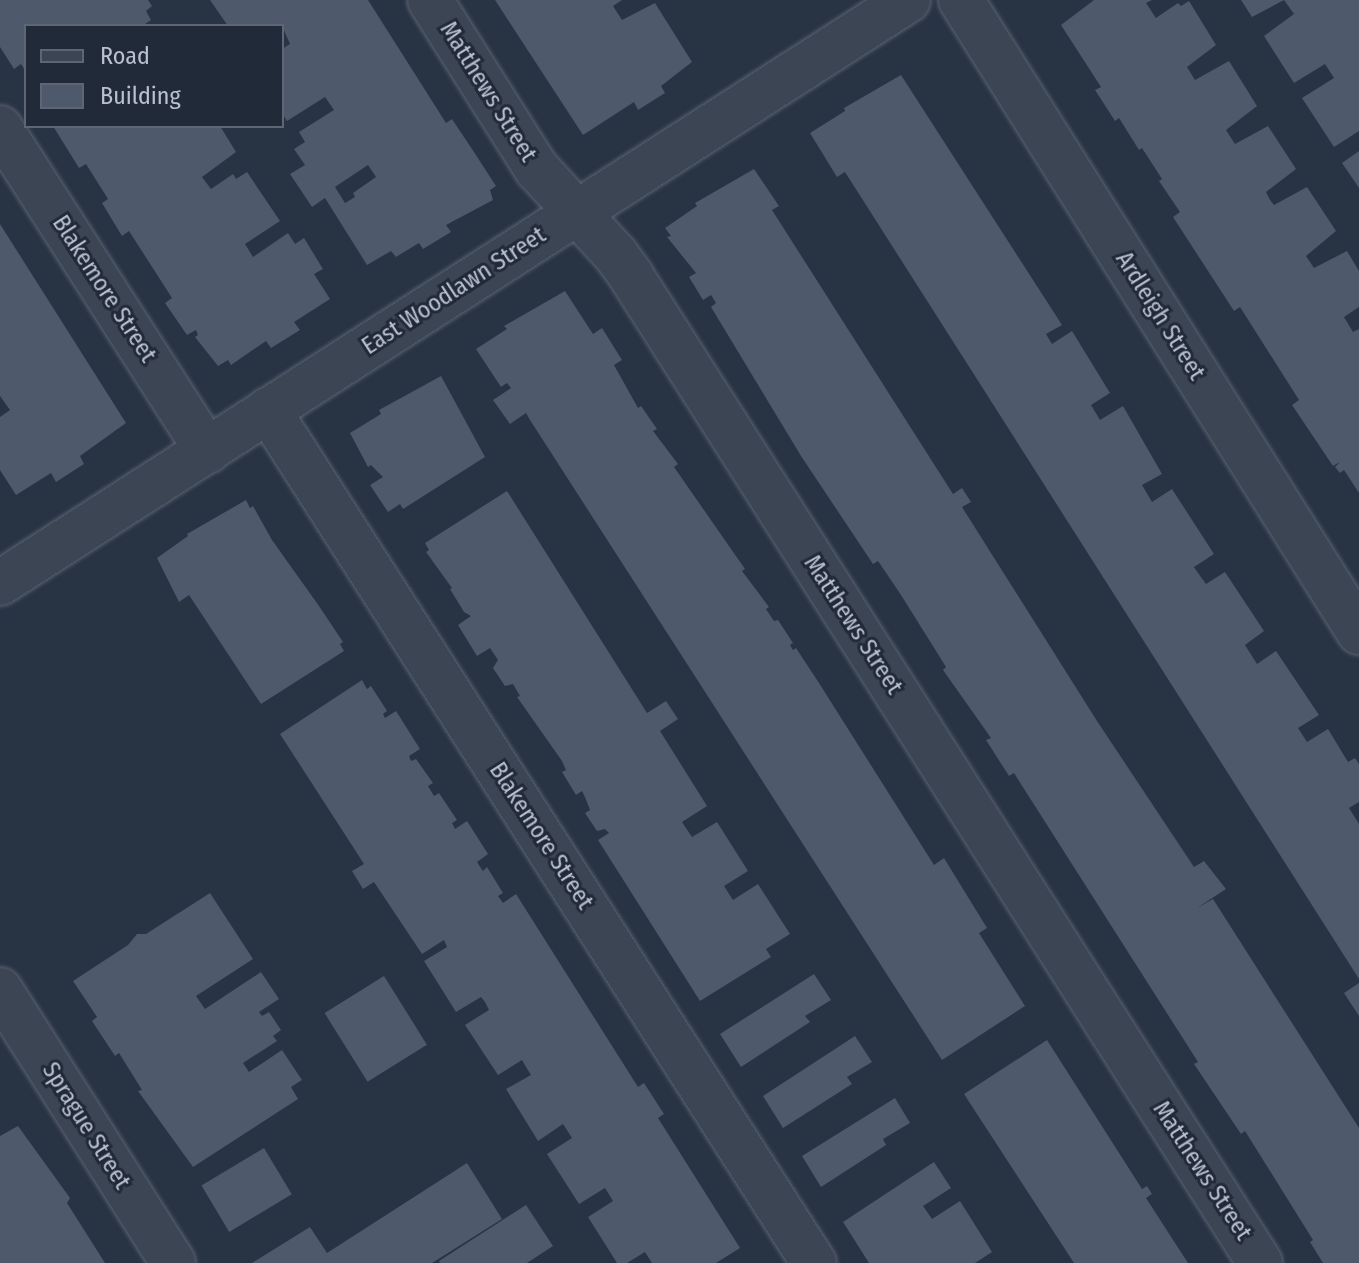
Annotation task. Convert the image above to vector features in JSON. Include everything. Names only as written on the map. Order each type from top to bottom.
[{"type":"street","name":"Matthews Street","points":[[430,0],[537,169],[631,276],[1260,1263]]},
{"type":"street","name":"East Woodlawn Street","points":[[0,583],[908,0]]},
{"type":"street","name":"Ardleigh Street","points":[[961,0],[1359,632]]},
{"type":"street","name":"Blakemore Street","points":[[0,128],[207,451]]},
{"type":"street","name":"Blakemore Street","points":[[268,410],[814,1263]]},
{"type":"street","name":"Sprague Street","points":[[0,990],[173,1263]]},
{"type":"building","points":[[0,0],[148,0],[152,6],[146,11],[151,20],[145,24],[24,24],[24,69],[21,64],[14,69],[0,47]]},
{"type":"building","points":[[210,0],[368,0],[446,123],[452,119],[496,186],[490,190],[493,200],[446,225],[451,232],[423,249],[419,243],[396,257],[391,251],[367,265],[325,198],[312,207],[290,174],[305,165],[294,149],[305,142],[299,132],[334,110],[325,97],[287,121],[284,116],[284,48],[290,44],[284,24],[227,24]],"holes":[[[368,165],[376,177],[353,193],[355,197],[345,203],[335,187]]]},
{"type":"building","points":[[495,0],[622,0],[613,6],[622,20],[655,3],[692,62],[661,86],[665,93],[638,110],[634,102],[583,135]]},
{"type":"building","points":[[1094,0],[1152,0],[1146,3],[1156,18],[1178,3],[1181,6],[1189,1],[1216,45],[1187,67],[1195,80],[1229,61],[1257,106],[1226,130],[1235,144],[1268,126],[1296,169],[1266,192],[1270,200],[1274,205],[1307,187],[1336,231],[1306,256],[1314,268],[1347,251],[1359,271],[1359,307],[1344,317],[1353,332],[1359,329],[1359,493],[1344,470],[1340,473],[1335,467],[1340,462],[1333,466],[1292,405],[1299,400],[1240,307],[1234,311],[1173,217],[1180,212],[1159,181],[1162,179],[1119,118],[1115,121],[1095,90],[1101,87],[1061,25]]},
{"type":"building","points":[[1241,0],[1284,0],[1252,17]]},
{"type":"building","points":[[1284,0],[1359,0],[1359,131],[1334,147],[1302,98],[1334,78],[1325,64],[1294,83],[1264,36],[1294,14]]},
{"type":"building","points":[[901,75],[1062,325],[1046,334],[1052,344],[1072,331],[1110,393],[1091,405],[1100,420],[1123,406],[1162,474],[1142,485],[1152,502],[1172,489],[1214,554],[1194,567],[1206,584],[1225,572],[1264,631],[1245,645],[1257,664],[1276,651],[1319,715],[1298,728],[1307,742],[1328,729],[1348,762],[1355,758],[1359,764],[1359,802],[1349,808],[1359,824],[1359,979],[845,172],[837,177],[810,133],[845,111],[844,108]]},
{"type":"building","points":[[54,128],[221,128],[236,152],[202,177],[211,189],[233,174],[236,179],[247,172],[280,221],[245,244],[253,257],[288,233],[295,244],[304,238],[323,269],[314,274],[330,299],[294,322],[300,330],[271,348],[266,341],[231,365],[228,360],[218,366],[195,337],[198,335],[196,330],[187,335],[165,303],[172,298],[129,231],[122,236],[102,203],[108,199],[86,164],[79,168]]},
{"type":"building","points":[[1359,151],[1359,188],[1342,163]]},
{"type":"building","points":[[754,169],[779,206],[772,210],[953,494],[962,488],[971,502],[962,507],[1097,721],[1194,867],[1204,861],[1226,889],[1197,908],[1213,899],[1359,1128],[1359,1263],[1323,1263],[1310,1242],[1313,1240],[1245,1131],[1241,1134],[1194,1064],[1198,1062],[1014,773],[1009,776],[986,740],[991,738],[943,670],[946,667],[901,595],[878,561],[873,564],[801,456],[711,307],[716,303],[711,295],[703,300],[689,277],[696,273],[667,237],[671,236],[665,228],[697,206],[695,203]]},
{"type":"building","points":[[0,224],[126,423],[80,456],[84,464],[56,482],[51,473],[16,495],[0,470],[0,417],[10,410],[0,396]]},
{"type":"building","points":[[565,291],[593,334],[602,328],[622,360],[614,365],[638,408],[641,406],[657,429],[653,431],[678,464],[674,467],[745,569],[742,571],[769,607],[766,609],[774,621],[778,620],[793,643],[790,645],[793,650],[796,648],[819,683],[934,865],[944,858],[987,928],[979,933],[1025,1006],[942,1060],[526,413],[510,424],[493,400],[511,388],[507,383],[501,387],[476,349],[507,329],[504,326]]},
{"type":"building","points":[[441,376],[485,457],[403,509],[400,504],[388,512],[370,485],[383,477],[371,465],[368,467],[350,433],[381,414],[379,410]]},
{"type":"building","points":[[507,491],[647,713],[666,701],[678,719],[660,731],[707,806],[682,822],[692,837],[717,822],[748,871],[724,886],[733,900],[758,884],[790,934],[766,949],[771,957],[700,1001],[598,840],[609,833],[605,829],[597,831],[585,813],[590,810],[582,791],[576,795],[562,772],[566,770],[562,761],[517,697],[520,696],[513,684],[505,686],[493,668],[498,660],[490,648],[477,656],[458,625],[471,616],[464,612],[452,588],[426,552],[429,550],[425,543]]},
{"type":"building","points":[[246,500],[343,642],[340,644],[344,651],[261,704],[189,595],[179,602],[157,558],[187,534]]},
{"type":"building","points":[[362,680],[367,689],[371,686],[387,711],[383,714],[385,718],[396,711],[420,749],[409,756],[411,761],[416,759],[433,783],[428,786],[434,796],[439,793],[457,820],[452,823],[455,829],[467,821],[488,854],[477,862],[483,871],[487,867],[503,893],[498,896],[503,903],[516,894],[638,1087],[644,1083],[664,1114],[658,1118],[740,1248],[716,1263],[652,1263],[645,1252],[627,1263],[617,1263],[588,1217],[613,1201],[605,1188],[579,1204],[547,1154],[572,1138],[563,1124],[538,1141],[506,1089],[531,1075],[522,1060],[498,1075],[465,1025],[489,1010],[485,1002],[481,997],[456,1012],[424,961],[447,947],[444,940],[422,954],[374,882],[363,889],[352,871],[364,864],[280,734]]},
{"type":"building","points":[[210,893],[253,959],[196,996],[205,1009],[261,972],[279,999],[259,1012],[262,1016],[269,1012],[281,1030],[273,1036],[277,1041],[243,1063],[249,1072],[282,1050],[302,1080],[291,1087],[298,1099],[193,1167],[138,1091],[142,1090],[119,1053],[115,1056],[92,1021],[97,1017],[73,981],[128,945],[137,934],[146,934]]},
{"type":"building","points":[[814,974],[831,1000],[805,1016],[810,1022],[741,1067],[720,1034]]},
{"type":"building","points":[[384,976],[427,1045],[368,1082],[325,1013]]},
{"type":"building","points":[[1359,983],[1359,1016],[1344,993]]},
{"type":"building","points":[[855,1036],[872,1062],[847,1077],[852,1084],[783,1128],[763,1096]]},
{"type":"building","points":[[1047,1040],[1142,1189],[1147,1186],[1152,1194],[1146,1198],[1188,1263],[1074,1263],[964,1094]]},
{"type":"building","points":[[895,1098],[910,1123],[883,1139],[886,1145],[821,1187],[802,1156]]},
{"type":"building","points":[[18,1126],[70,1198],[67,1203],[105,1263],[0,1263],[0,1136]]},
{"type":"building","points":[[264,1148],[292,1194],[229,1232],[201,1186]]},
{"type":"building","points":[[934,1162],[951,1188],[923,1206],[932,1219],[960,1201],[992,1252],[975,1263],[869,1263],[843,1222]]},
{"type":"building","points":[[467,1163],[502,1219],[432,1263],[252,1263],[310,1227],[327,1253]]},
{"type":"building","points":[[526,1205],[553,1246],[527,1263],[440,1263],[439,1261]]}]
